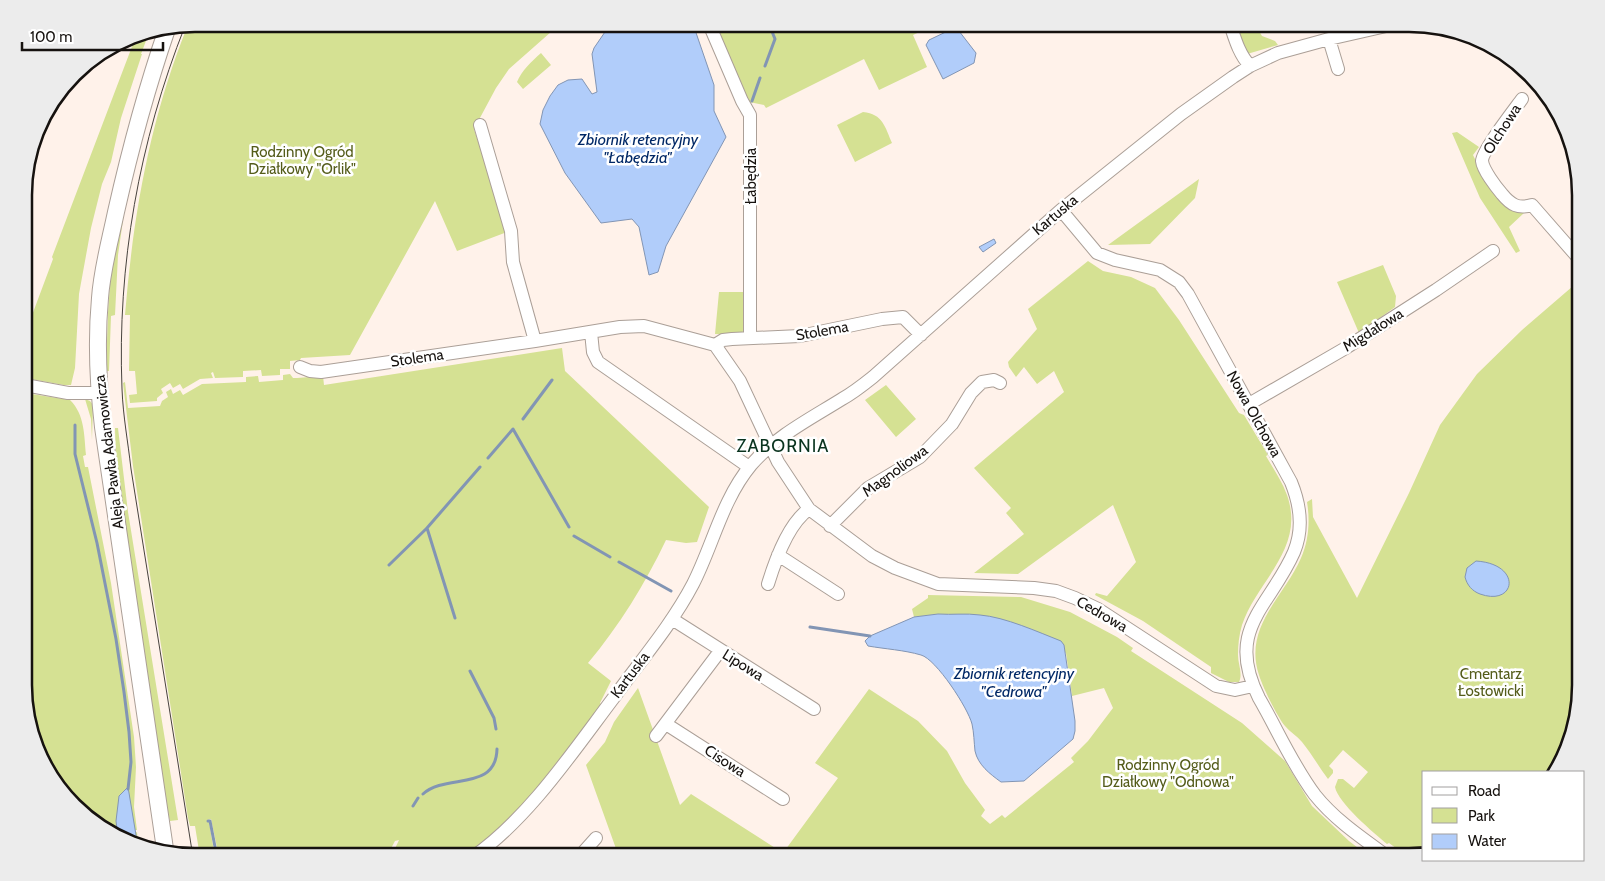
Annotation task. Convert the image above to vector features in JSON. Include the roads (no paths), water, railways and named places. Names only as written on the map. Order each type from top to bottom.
[{"type":"main road","name":"Aleja Pawła Adamowicza","points":[[164,845],[130,602],[110,482],[100,393],[98,326],[105,261],[146,91],[165,36]]},
{"type":"street","points":[[1233,32],[1238,48],[1250,66]]},
{"type":"street","name":"Kartuska","points":[[485,848],[499,838],[531,804],[672,619],[694,582],[730,499],[749,467],[770,445],[873,378],[1061,210],[1182,114],[1250,66],[1278,53],[1360,32]]},
{"type":"street","name":"Łabędzia","points":[[713,33],[742,101],[750,115],[750,338]]},
{"type":"street","points":[[1330,39],[1338,69]]},
{"type":"street","name":"Olchowa","points":[[1522,99],[1487,149],[1482,161],[1498,190],[1510,203],[1519,207],[1532,205],[1572,251]]},
{"type":"street","points":[[480,125],[511,231],[513,262],[535,341]]},
{"type":"street","name":"Nowa Olchowa","points":[[1061,210],[1098,253],[1115,260],[1160,270],[1179,282],[1188,294],[1291,482],[1299,505],[1300,530],[1294,552],[1252,624],[1248,640],[1247,659],[1253,686]]},
{"type":"street","name":"Migdałowa","points":[[1249,404],[1351,344],[1493,251]]},
{"type":"street","name":"Stolema","points":[[300,367],[310,372],[321,372],[620,327],[644,326],[715,345],[723,340],[800,336],[903,317],[921,335]]},
{"type":"street","points":[[590,332],[593,352],[598,362],[749,467]]},
{"type":"street","points":[[715,345],[740,381],[770,445]]},
{"type":"street","name":"Magnoliowa","points":[[830,526],[868,488],[920,457],[952,424],[971,393],[982,382],[994,380],[1000,383]]},
{"type":"street","points":[[32,386],[62,392],[100,393]]},
{"type":"street","name":"Cedrowa","points":[[770,445],[778,462],[810,509],[830,526],[879,560],[929,582],[1056,591],[1098,609],[1216,686],[1235,690],[1253,686]]},
{"type":"street","points":[[768,584],[778,555],[803,514],[810,509]]},
{"type":"street","points":[[778,555],[838,594]]},
{"type":"street","name":"Lipowa","points":[[672,619],[814,709]]},
{"type":"street","points":[[656,736],[720,651]]},
{"type":"street","points":[[1253,686],[1302,775],[1315,794],[1332,813],[1376,848]]},
{"type":"street","name":"Cisowa","points":[[666,724],[783,798]]},
{"type":"street","points":[[587,848],[596,838]]},
{"type":"water","points":[[945,32],[960,32],[976,53],[974,63],[943,79],[926,45],[929,40]]},
{"type":"water","name":"Zbiornik retencyjny \"Łabędzia\"","points":[[604,33],[696,33],[714,85],[714,111],[726,137],[666,246],[658,272],[649,275],[639,227],[632,219],[601,223],[565,173],[540,124],[543,110],[558,85],[568,80],[582,79],[592,94],[597,92],[592,54]]},
{"type":"water","points":[[994,239],[996,243],[983,252],[979,247]]},
{"type":"water","points":[[1476,561],[1491,564],[1502,569],[1507,576],[1509,584],[1507,590],[1501,595],[1492,596],[1480,594],[1472,589],[1465,577],[1467,568]]},
{"type":"water","name":"Zbiornik retencyjny \"Cedrowa\"","points":[[938,614],[990,616],[1021,625],[1061,641],[1064,645],[1075,721],[1073,739],[1024,781],[1001,782],[982,765],[975,751],[974,734],[969,717],[951,685],[935,665],[921,655],[868,646],[865,641],[870,636],[914,617]]},
{"type":"water","points":[[128,787],[136,837],[117,828],[119,796]]},
{"type":"waterway","points":[[765,66],[775,39],[772,33]]},
{"type":"waterway","points":[[752,101],[760,78]]},
{"type":"waterway","points":[[523,419],[552,380]]},
{"type":"waterway","points":[[75,425],[75,454],[97,543],[116,639],[124,692],[131,762],[128,789]]},
{"type":"waterway","points":[[488,458],[513,429],[569,527]]},
{"type":"waterway","points":[[389,565],[427,528],[480,467]]},
{"type":"waterway","points":[[427,528],[455,618]]},
{"type":"waterway","points":[[574,536],[610,557]]},
{"type":"waterway","points":[[619,562],[671,591]]},
{"type":"waterway","points":[[810,627],[870,636]]},
{"type":"waterway","points":[[470,671],[494,718],[496,729]]},
{"type":"waterway","points":[[423,794],[444,784],[479,777],[488,771],[494,762],[497,749]]},
{"type":"waterway","points":[[413,806],[418,798]]},
{"type":"waterway","points":[[208,821],[210,821],[215,848]]},
{"type":"tram line","points":[[182,33],[155,114],[134,204],[123,296],[121,343],[124,419],[192,848]]},
{"type":"district","name":"ZABORNIA","points":[[783,446]]},
{"type":"park label","name":"Rodzinny Ogród Działkowy \"Orlik\"","points":[[302,160]]},
{"type":"park label","name":"Cmentarz Łostowicki","points":[[1491,682]]},
{"type":"park label","name":"Rodzinny Ogród Działkowy \"Odnowa\"","points":[[1168,774]]}]
